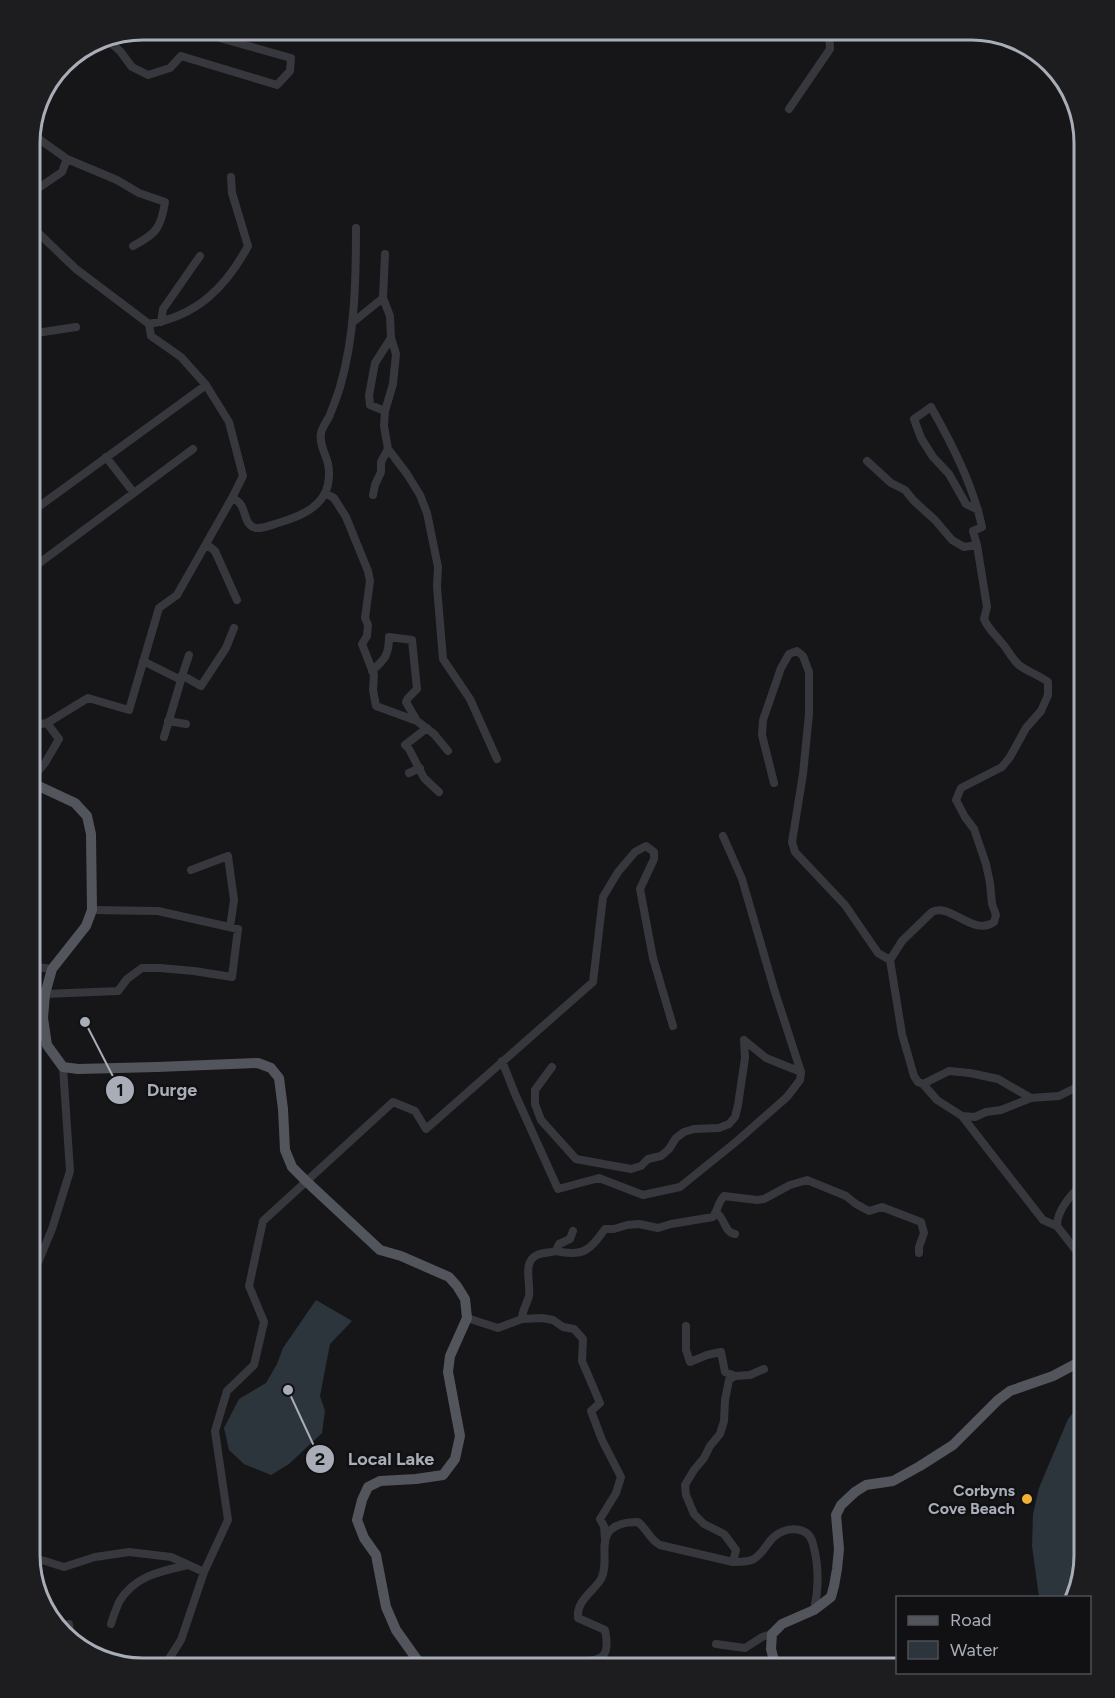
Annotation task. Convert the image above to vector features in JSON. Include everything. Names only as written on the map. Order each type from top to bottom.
[{"type":"main road","points":[[41,787],[75,803],[87,816],[91,834],[92,910],[86,926],[52,969],[45,994],[44,1018],[47,1045],[63,1067],[78,1069],[258,1063],[271,1068],[279,1078],[285,1150],[292,1167],[380,1250],[401,1256],[449,1277],[458,1286],[465,1299],[467,1318],[450,1356],[448,1372],[460,1436],[455,1459],[443,1475],[380,1481],[368,1487],[357,1520],[364,1538],[376,1555],[389,1615],[396,1630],[415,1657]]},
{"type":"main road","points":[[773,1658],[771,1649],[772,1634],[782,1624],[814,1610],[831,1597],[838,1549],[836,1515],[855,1492],[866,1485],[893,1481],[920,1466],[953,1445],[1010,1391],[1053,1376],[1075,1364]]},
{"type":"street","points":[[113,45],[132,67],[148,75],[170,68],[181,56],[277,85],[290,71],[291,58],[227,40]]},
{"type":"street","points":[[789,109],[830,49],[830,41]]},
{"type":"street","points":[[41,140],[68,159],[117,180],[139,194],[165,202],[162,221],[156,230],[133,246]]},
{"type":"street","points":[[41,186],[62,172],[68,159]]},
{"type":"street","points":[[149,324],[161,322],[185,312],[218,290],[238,264],[248,246],[232,193],[231,177]]},
{"type":"street","points":[[232,498],[238,500],[243,506],[246,518],[255,528],[300,516],[314,506],[325,493],[329,465],[323,449],[321,431],[340,386],[352,323],[356,275],[356,228]]},
{"type":"street","points":[[41,235],[76,269],[149,324],[151,336],[181,357],[206,385],[229,422],[243,476],[177,595],[159,608],[129,710],[88,698],[47,723],[41,724]]},
{"type":"street","points":[[385,254],[383,298],[390,316],[391,339],[396,354],[393,384],[385,411],[384,426],[388,449],[420,495],[427,513],[438,567],[437,587],[443,659],[470,699],[497,759]]},
{"type":"street","points":[[161,322],[163,309],[200,256]]},
{"type":"street","points":[[352,323],[383,298]]},
{"type":"street","points":[[41,332],[76,327]]},
{"type":"street","points":[[385,411],[370,405],[369,395],[375,363],[391,339]]},
{"type":"street","points":[[41,505],[206,385]]},
{"type":"street","points":[[978,510],[966,504],[949,474],[933,457],[921,438],[914,419],[931,407],[950,442],[978,510],[982,527],[973,531],[987,607],[984,619],[989,630],[1019,665],[1048,682],[1048,695],[1041,711],[1026,728],[1002,768],[962,788],[956,800],[974,829],[986,864],[992,904],[996,915],[994,922],[989,925],[976,925],[937,909],[902,941],[890,960],[904,1042],[914,1076],[937,1100],[962,1116],[1042,1220],[1058,1226]]},
{"type":"street","points":[[41,562],[194,449]]},
{"type":"street","points":[[373,495],[381,472],[381,462],[388,449]]},
{"type":"street","points":[[106,457],[134,493]]},
{"type":"street","points":[[867,461],[891,483],[905,490],[952,540],[964,547],[977,545]]},
{"type":"street","points":[[325,493],[334,498],[346,517],[368,571],[370,581],[365,618],[368,625],[367,636],[362,644],[374,675],[373,690],[376,706],[417,720],[434,734],[448,751]]},
{"type":"street","points":[[206,544],[215,551],[237,600]]},
{"type":"street","points":[[143,661],[201,686],[226,648],[234,628]]},
{"type":"street","points":[[372,671],[384,660],[389,649],[389,637],[412,640],[417,689],[406,702],[417,720]]},
{"type":"street","points":[[774,783],[762,735],[763,720],[781,668],[789,654],[797,651],[803,656],[809,672],[810,714],[792,842],[795,852],[845,905],[878,953],[890,960]]},
{"type":"street","points":[[164,737],[189,655]]},
{"type":"street","points":[[168,721],[186,724]]},
{"type":"street","points":[[41,769],[58,740],[47,723]]},
{"type":"street","points":[[427,728],[405,745],[424,778],[439,792]]},
{"type":"street","points":[[409,773],[420,768]]},
{"type":"street","points":[[502,1061],[514,1094],[558,1190],[599,1178],[643,1195],[680,1187],[787,1097],[800,1080],[801,1072],[770,978],[742,879],[723,836]]},
{"type":"street","points":[[170,1657],[181,1640],[204,1572],[228,1520],[216,1431],[227,1391],[254,1365],[264,1322],[249,1286],[263,1221],[393,1102],[415,1111],[426,1129],[592,982],[603,897],[618,872],[635,852],[646,846],[654,852],[654,859],[640,889],[653,958],[673,1026]]},
{"type":"street","points":[[191,870],[228,856],[234,900],[230,927]]},
{"type":"street","points":[[45,994],[118,992],[127,979],[142,968],[194,971],[232,977],[238,929],[158,911],[92,910]]},
{"type":"street","points":[[40,967],[52,969]]},
{"type":"street","points":[[552,1067],[535,1090],[535,1104],[541,1120],[576,1159],[631,1169],[640,1166],[648,1159],[661,1156],[684,1132],[694,1129],[719,1128],[729,1124],[735,1117],[738,1105],[745,1058],[744,1040],[766,1058],[801,1072]]},
{"type":"street","points":[[40,1257],[52,1229],[70,1171],[63,1067]]},
{"type":"street","points":[[923,1084],[949,1071],[970,1073],[998,1079],[1031,1098]]},
{"type":"street","points":[[962,1116],[975,1117],[1031,1098],[1059,1096],[1075,1088]]},
{"type":"street","points":[[522,1319],[522,1311],[529,1296],[528,1270],[531,1261],[538,1255],[556,1251],[575,1254],[586,1251],[605,1229],[639,1224],[658,1228],[713,1217],[724,1196],[764,1199],[790,1185],[807,1180],[846,1196],[869,1211],[882,1208],[921,1222],[924,1233],[918,1247],[919,1253]]},
{"type":"street","points":[[1075,1193],[1067,1200],[1057,1221],[1058,1226],[1075,1249]]},
{"type":"street","points":[[716,1212],[722,1216],[727,1230],[735,1234]]},
{"type":"street","points":[[556,1251],[559,1244],[570,1239],[573,1231]]},
{"type":"street","points":[[467,1318],[498,1328],[522,1319],[542,1318],[574,1329],[583,1339],[582,1361],[600,1403],[591,1411],[602,1440],[621,1477],[616,1493],[600,1519],[604,1526],[605,1541],[605,1567],[602,1577],[577,1611],[578,1618],[605,1630],[606,1649],[601,1658]]},
{"type":"street","points":[[686,1326],[686,1350],[690,1362],[721,1352],[725,1372],[735,1376],[750,1375],[764,1369]]},
{"type":"street","points":[[733,1562],[736,1550],[724,1534],[704,1524],[694,1514],[686,1495],[685,1485],[720,1434],[724,1421],[729,1380],[735,1376]]},
{"type":"street","points":[[605,1541],[609,1532],[623,1523],[638,1522],[654,1542],[660,1545],[733,1562],[744,1562],[762,1553],[775,1536],[793,1529],[801,1530],[808,1533],[812,1540],[818,1563],[814,1610]]},
{"type":"street","points":[[40,1561],[64,1567],[95,1557],[129,1552],[171,1557],[204,1572]]},
{"type":"street","points":[[111,1624],[120,1602],[134,1584],[159,1571],[189,1565]]},
{"type":"street","points":[[716,1644],[745,1648],[762,1637],[772,1634]]},
{"type":"water","points":[[316,1300],[352,1321],[330,1344],[320,1396],[325,1411],[322,1433],[289,1464],[271,1475],[244,1464],[229,1450],[224,1428],[239,1399],[266,1383],[283,1348]]},
{"type":"water","points":[[1075,1410],[1074,1568],[1066,1596],[1039,1596],[1032,1546],[1033,1514],[1039,1488],[1068,1419]]},
{"type":"place","name":"Durge","points":[[85,1022]]},
{"type":"place","name":"Local Lake","points":[[288,1390]]},
{"type":"place","name":"Corbyns Cove Beach","points":[[1027,1499]]}]
